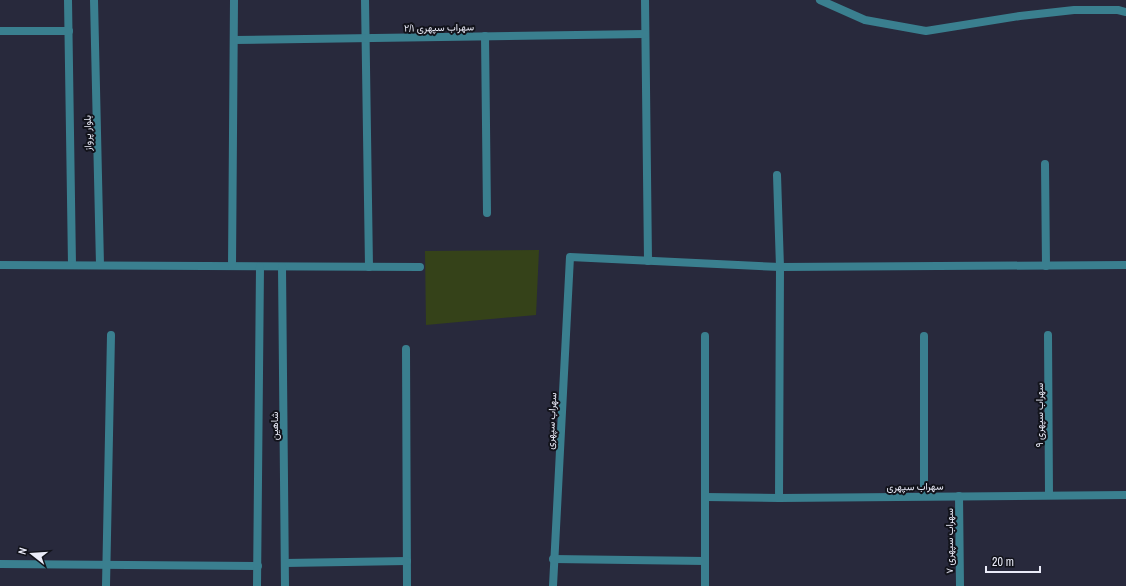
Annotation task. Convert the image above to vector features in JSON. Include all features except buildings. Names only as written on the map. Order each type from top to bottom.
[{"type":"street","name":"بلوار پرواز","points":[[68,0],[72,265]]},
{"type":"street","name":"بلوار پرواز","points":[[94,0],[100,265]]},
{"type":"street","points":[[232,266],[234,0]]},
{"type":"street","points":[[365,0],[368,267]]},
{"type":"street","points":[[645,0],[648,261],[780,268],[1126,265]]},
{"type":"street","points":[[820,0],[865,20],[926,31],[1020,16],[1074,10],[1118,10],[1126,12]]},
{"type":"street","points":[[0,31],[69,31]]},
{"type":"street","name":"سهراب سپهری ۲/۱","points":[[234,40],[645,34]]},
{"type":"street","points":[[485,36],[487,214]]},
{"type":"street","points":[[1045,164],[1046,266]]},
{"type":"street","points":[[777,175],[780,268],[779,498]]},
{"type":"street","name":"سهراب سپهری","points":[[553,586],[553,559],[570,257],[648,261]]},
{"type":"street","points":[[0,265],[420,267]]},
{"type":"street","name":"شاهین","points":[[258,586],[260,267]]},
{"type":"street","name":"شاهین","points":[[282,267],[284,586]]},
{"type":"street","points":[[106,586],[111,335]]},
{"type":"street","name":"سهراب سپهری ۹","points":[[1048,335],[1049,495]]},
{"type":"street","points":[[705,336],[705,586]]},
{"type":"street","points":[[924,336],[924,496]]},
{"type":"street","points":[[406,349],[407,586]]},
{"type":"street","name":"سهراب سپهری","points":[[705,497],[779,498],[1126,495]]},
{"type":"street","name":"سهراب سپهری ۷","points":[[959,496],[960,586]]},
{"type":"street","points":[[553,559],[705,561]]},
{"type":"street","points":[[285,563],[406,561]]},
{"type":"street","points":[[0,564],[258,566]]},
{"type":"green space","points":[[539,250],[536,315],[426,325],[425,251]]}]
